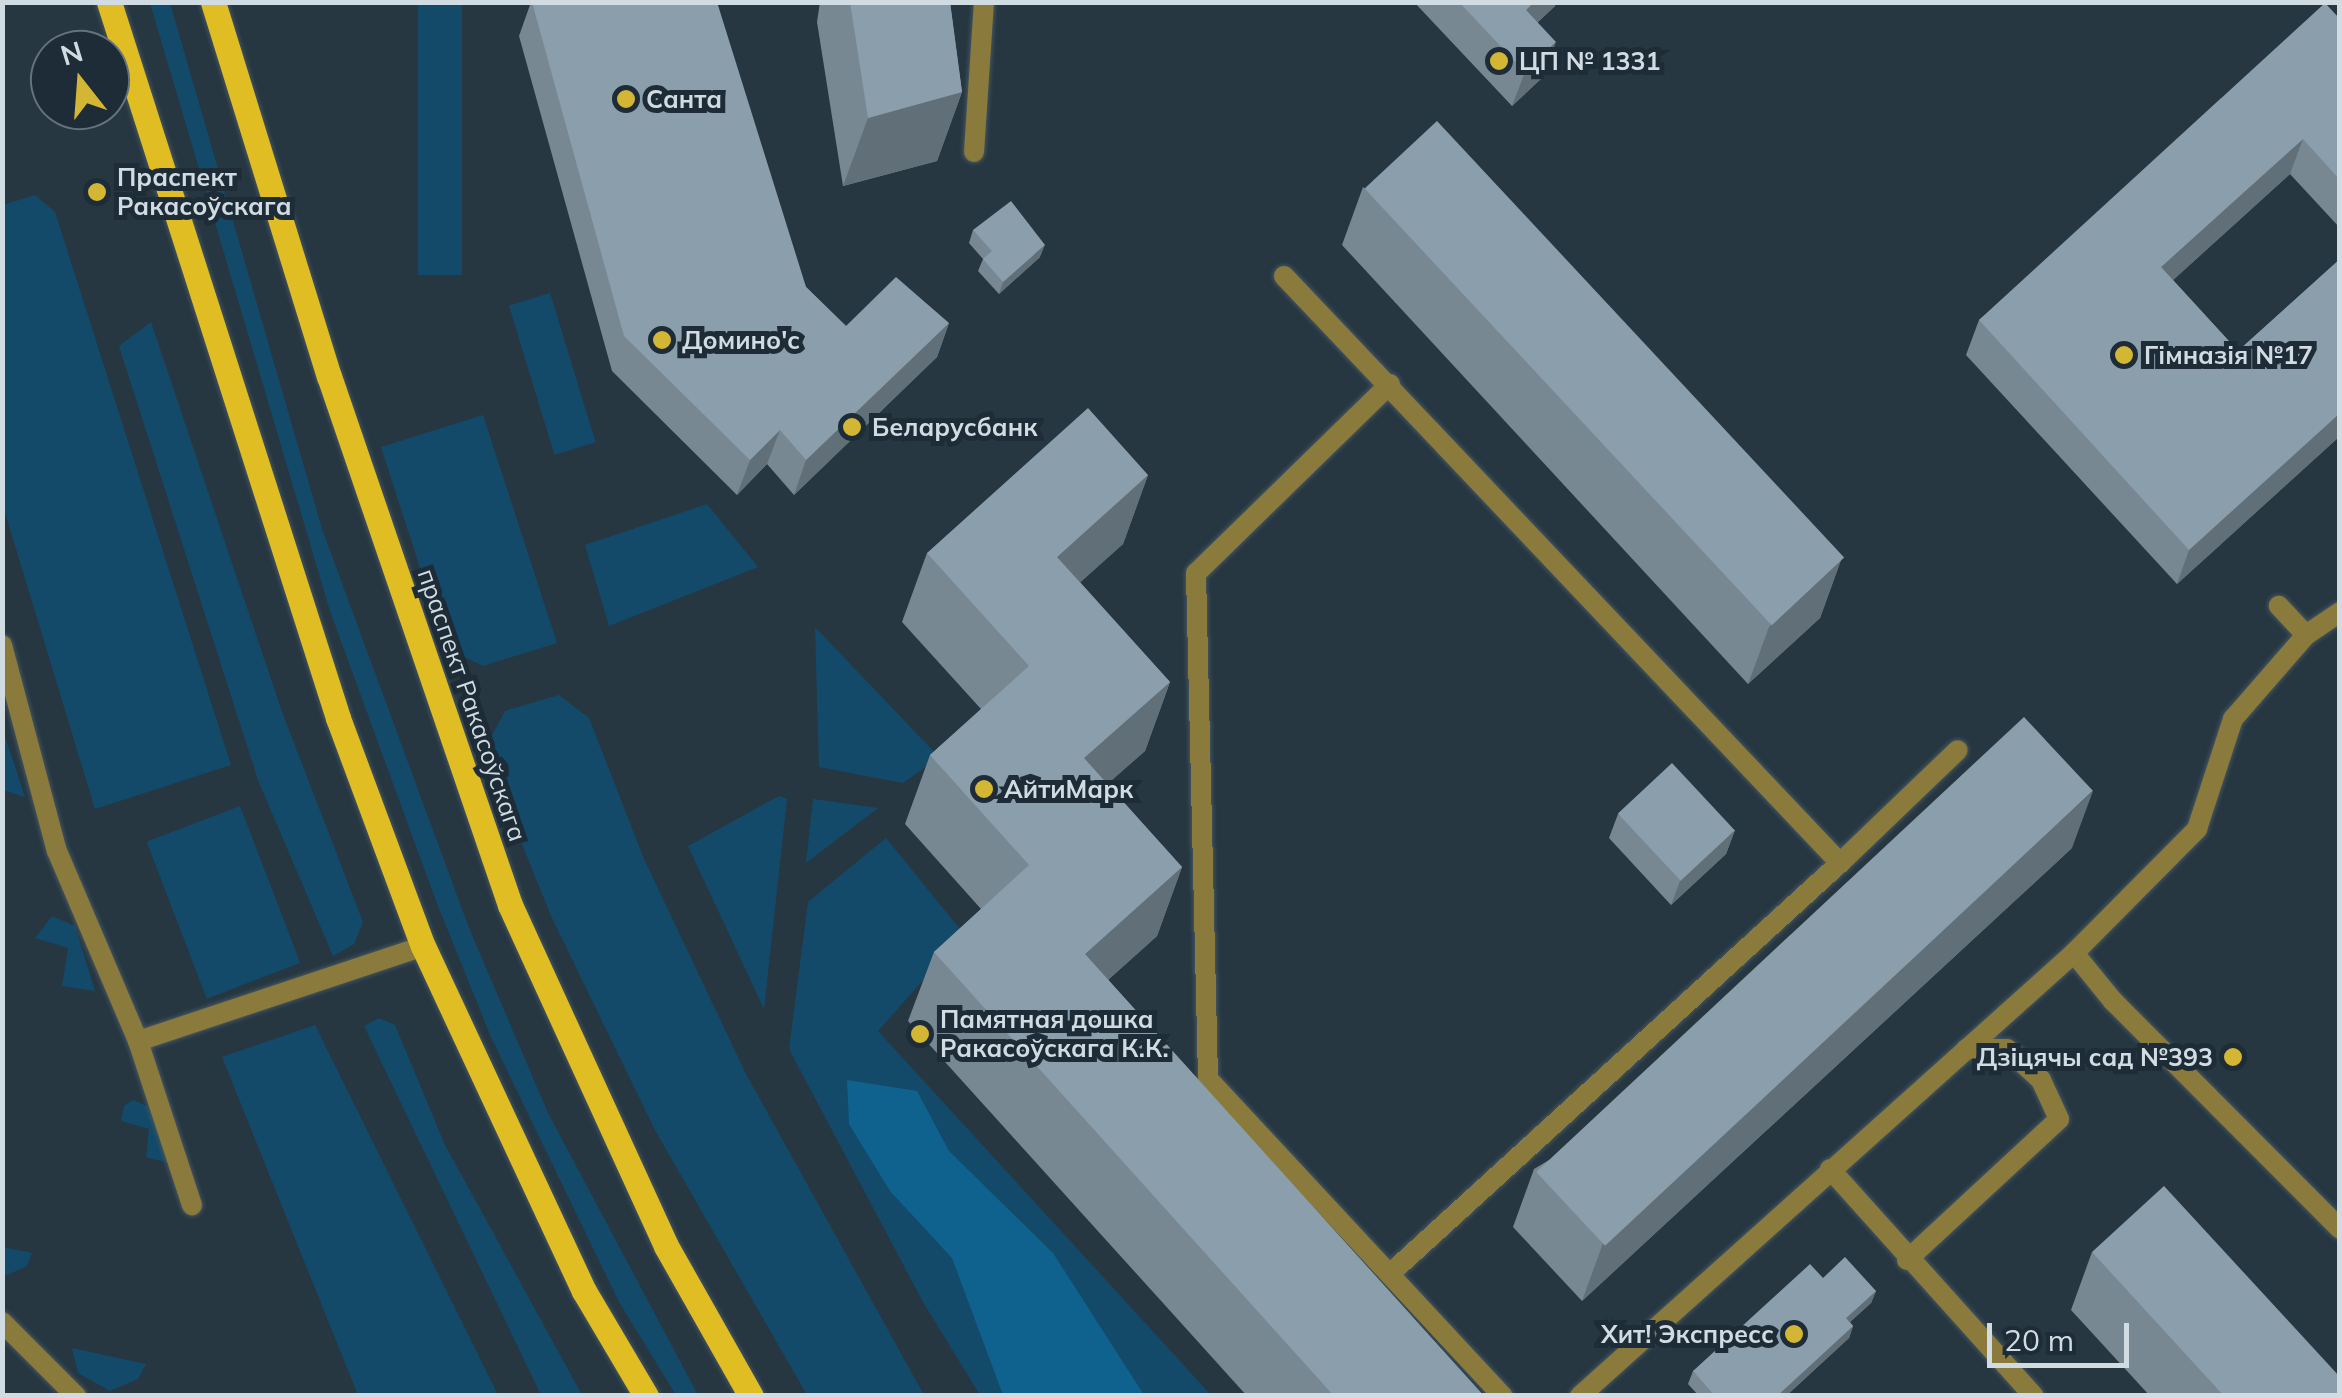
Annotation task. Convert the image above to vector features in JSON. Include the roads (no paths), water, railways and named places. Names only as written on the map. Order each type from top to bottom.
[{"type":"main road","points":[[110,2],[338,718],[423,946],[584,1292],[646,1396]]},
{"type":"main road","name":"праспект Ракасоўскага","points":[[213,2],[334,390],[510,905],[666,1246],[751,1396]]},
{"type":"lane","points":[[974,152],[984,2]]},
{"type":"lane","points":[[1284,276],[1840,863]]},
{"type":"lane","points":[[1390,384],[1196,572],[1208,1078],[1503,1396]]},
{"type":"lane","points":[[2279,606],[2306,636]]},
{"type":"lane","points":[[1580,1396],[2074,953],[2197,829],[2234,719],[2306,636],[2340,612]]},
{"type":"lane","points":[[2,646],[57,850],[138,1041],[192,1204]]},
{"type":"lane","points":[[1392,1272],[1840,863],[1958,750]]},
{"type":"lane","points":[[138,1041],[423,946]]},
{"type":"lane","points":[[2074,953],[2113,1001],[2340,1229]]},
{"type":"lane","points":[[1907,1260],[2059,1118],[2040,1080],[2007,1050],[1966,1049]]},
{"type":"lane","points":[[1830,1169],[1907,1260],[1942,1288],[2034,1396]]},
{"type":"lane","points":[[2,1322],[76,1396]]},
{"type":"place","name":"ЦП № 1331","points":[[1499,61]]},
{"type":"place","name":"Санта","points":[[626,99]]},
{"type":"place","name":"Праспект Ракасоўскага","points":[[97,192]]},
{"type":"place","name":"Домино'c","points":[[662,340]]},
{"type":"place","name":"Гімназія №17","points":[[2124,355]]},
{"type":"place","name":"Беларусбанк","points":[[852,427]]},
{"type":"place","name":"АйтиМарк","points":[[984,789]]},
{"type":"place","name":"Памятная дошка Ракасоўскага К.К.","points":[[920,1034]]},
{"type":"place","name":"Дзіцячы сад №393","points":[[2233,1057]]},
{"type":"place","name":"Хит! Экспресс","points":[[1794,1334]]}]
